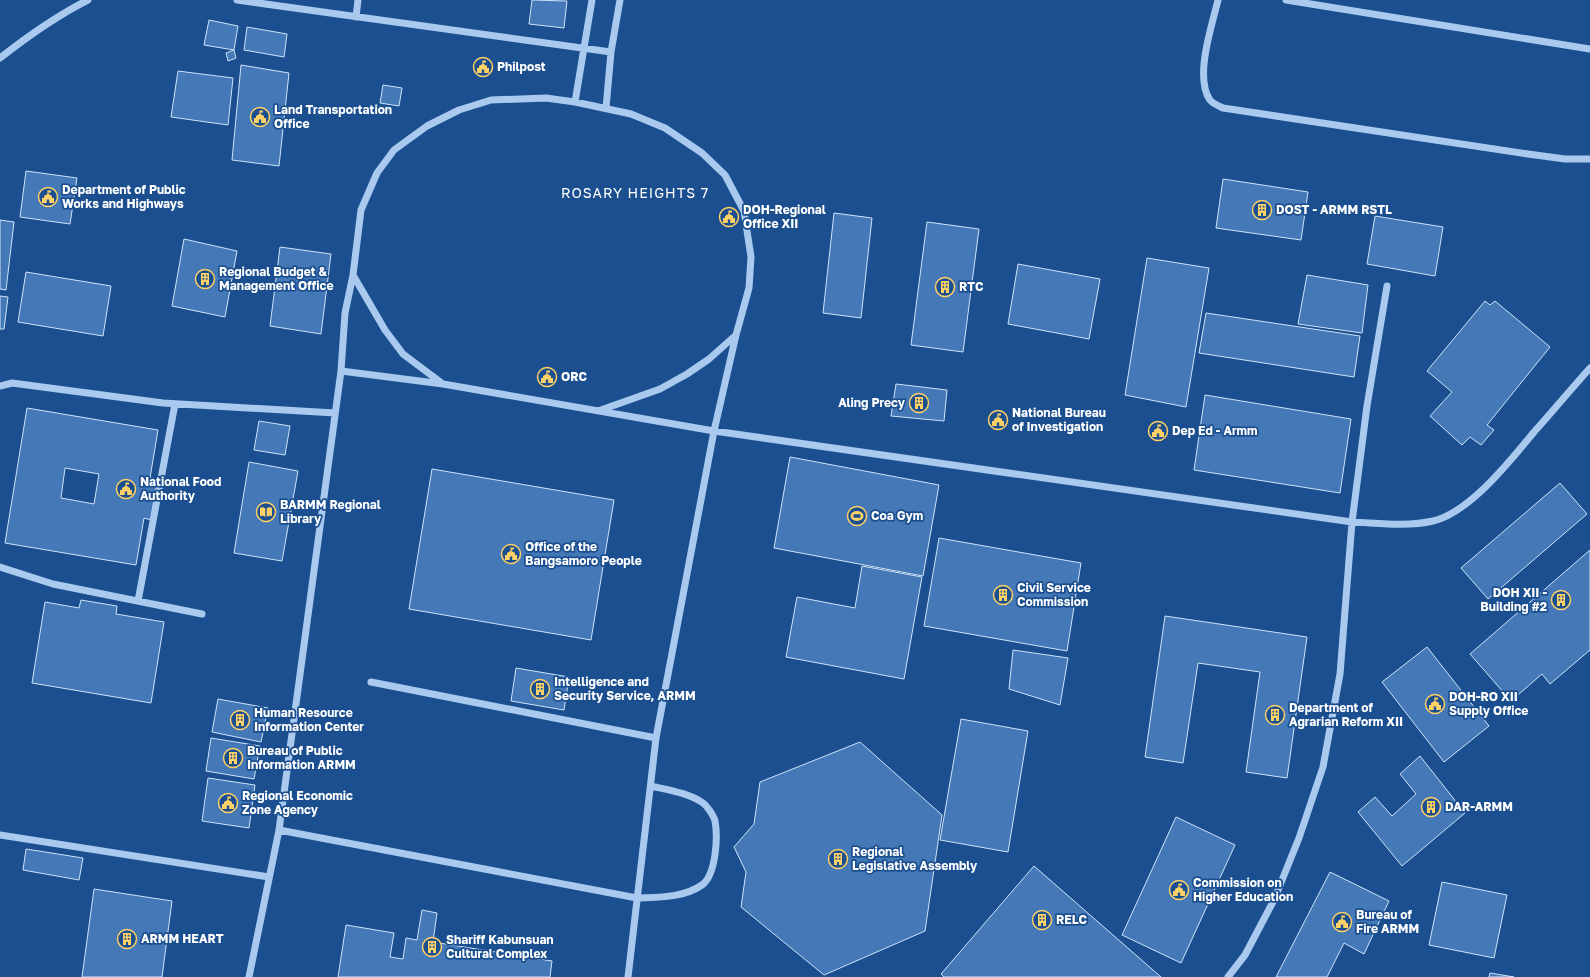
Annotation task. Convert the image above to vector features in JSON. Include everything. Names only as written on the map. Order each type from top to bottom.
[{"type":"street","points":[[0,58],[27,37],[88,0]]},
{"type":"street","points":[[237,0],[611,52]]},
{"type":"street","points":[[356,17],[358,0]]},
{"type":"street","points":[[575,102],[592,0]]},
{"type":"street","points":[[606,108],[611,52],[620,0]]},
{"type":"street","points":[[1218,0],[1206,52],[1203,81],[1211,102],[1223,108],[1536,155],[1565,159],[1590,160]]},
{"type":"street","points":[[1286,0],[1590,48]]},
{"type":"street","points":[[249,977],[279,830],[341,371],[344,313],[352,275],[361,210],[377,173],[394,150],[427,126],[459,110],[491,100],[546,98],[575,102],[631,114],[665,128],[702,153],[725,175],[744,211],[751,257],[749,288],[736,335],[714,431],[656,738],[628,977]]},
{"type":"street","points":[[352,275],[385,330],[403,354],[443,384]]},
{"type":"street","points":[[1228,977],[1244,955],[1274,900],[1299,838],[1323,768],[1340,674],[1352,522],[1367,406],[1387,286]]},
{"type":"street","points":[[596,411],[660,389],[709,359],[736,335]]},
{"type":"street","points":[[341,371],[443,384],[714,431],[1352,522],[1406,524],[1434,521],[1451,514],[1494,480],[1590,368]]},
{"type":"street","points":[[0,386],[12,383],[163,403],[335,413]]},
{"type":"street","points":[[138,601],[175,404]]},
{"type":"street","points":[[0,567],[53,584],[202,614]]},
{"type":"street","points":[[371,682],[656,738]]},
{"type":"street","points":[[279,830],[637,898],[685,894],[703,884],[712,869],[716,839],[715,820],[704,804],[686,795],[651,786]]},
{"type":"street","points":[[0,835],[269,877]]},
{"type":"building","points":[[532,0],[567,1],[564,28],[529,24]]},
{"type":"building","points":[[209,20],[238,26],[234,50],[204,45]]},
{"type":"building","points":[[247,27],[287,34],[284,57],[244,50]]},
{"type":"building","points":[[234,50],[236,58],[228,61],[226,53]]},
{"type":"building","name":"Land Transportation Office","points":[[241,65],[289,73],[279,166],[232,160]]},
{"type":"building","points":[[178,71],[233,78],[228,125],[171,117]]},
{"type":"building","points":[[383,85],[402,88],[399,106],[380,103]]},
{"type":"building","name":"Department of Public Works and Highways","points":[[26,171],[77,178],[70,224],[20,217]]},
{"type":"building","name":"DOST - ARMM RSTL","points":[[1223,179],[1308,192],[1301,240],[1216,228]]},
{"type":"building","points":[[834,213],[872,218],[861,318],[823,313]]},
{"type":"building","points":[[1375,216],[1443,227],[1435,276],[1367,264]]},
{"type":"building","points":[[0,220],[14,222],[6,290],[0,289]]},
{"type":"building","name":"RTC","points":[[927,222],[979,229],[963,352],[911,345]]},
{"type":"building","name":"Regional Budget & Management Office","points":[[184,239],[237,251],[225,317],[172,306]]},
{"type":"building","points":[[280,247],[331,254],[321,334],[270,326]]},
{"type":"building","points":[[1147,258],[1209,268],[1186,407],[1125,395]]},
{"type":"building","points":[[1018,264],[1100,279],[1089,339],[1008,324]]},
{"type":"building","points":[[26,272],[111,286],[103,336],[18,322]]},
{"type":"building","points":[[1307,275],[1368,285],[1362,333],[1298,324]]},
{"type":"building","points":[[0,296],[8,297],[4,329],[0,329]]},
{"type":"building","points":[[1485,301],[1490,305],[1495,301],[1550,347],[1487,425],[1494,430],[1481,445],[1470,437],[1462,445],[1430,416],[1452,392],[1427,371]]},
{"type":"building","points":[[1206,313],[1360,336],[1354,377],[1199,353]]},
{"type":"building","name":"Aling Precy","points":[[896,384],[947,390],[944,421],[891,416]]},
{"type":"building","points":[[1205,395],[1351,419],[1340,493],[1194,470]]},
{"type":"building","name":"National Food Authority","points":[[27,408],[158,430],[150,478],[158,479],[151,520],[144,518],[136,565],[5,543]],"holes":[[[65,468],[99,474],[94,504],[61,498]]]},
{"type":"building","points":[[259,421],[290,426],[285,455],[254,450]]},
{"type":"building","name":"Coa Gym","points":[[790,457],[939,485],[923,576],[774,548]]},
{"type":"building","name":"BARMM Regional Library","points":[[249,462],[298,471],[282,561],[234,553]]},
{"type":"building","name":"Office of the Bangsamoro People","points":[[432,469],[614,500],[591,640],[409,609]]},
{"type":"building","points":[[1560,483],[1587,514],[1488,599],[1461,568]]},
{"type":"building","name":"Civil Service Commission","points":[[939,538],[1081,563],[1067,651],[924,626]]},
{"type":"building","name":"DOH XII - Building #2","points":[[1590,550],[1590,650],[1550,684],[1542,674],[1511,701],[1470,654]]},
{"type":"building","points":[[862,566],[922,577],[904,679],[786,657],[797,597],[855,608]]},
{"type":"building","points":[[81,600],[117,606],[116,614],[164,622],[151,703],[32,683],[45,602],[79,608]]},
{"type":"building","name":"Department of Agrarian Reform XII","points":[[1165,616],[1307,637],[1287,778],[1246,772],[1260,672],[1198,663],[1183,763],[1145,757]]},
{"type":"building","name":"DOH-RO XII Supply Office","points":[[1427,647],[1489,726],[1444,762],[1382,682]]},
{"type":"building","points":[[1013,650],[1068,658],[1060,705],[1009,689]]},
{"type":"building","name":"Intelligence and Security Service, ARMM","points":[[516,668],[569,677],[564,710],[511,701]]},
{"type":"building","name":"Human Resource Information Center","points":[[218,699],[268,708],[261,742],[212,732]]},
{"type":"building","points":[[961,719],[1028,731],[1008,852],[940,840]]},
{"type":"building","name":"Bureau of Public Information ARMM","points":[[211,738],[260,746],[254,779],[206,771]]},
{"type":"building","name":"Regional Legislative Assembly","points":[[860,742],[942,815],[925,931],[824,975],[741,907],[746,872],[734,847],[754,824],[760,782]]},
{"type":"building","name":"DAR-ARMM","points":[[1420,756],[1465,813],[1402,866],[1358,812],[1375,797],[1392,816],[1416,794],[1400,774]]},
{"type":"building","name":"Regional Economic Zone Agency","points":[[208,778],[255,785],[249,828],[202,821]]},
{"type":"building","name":"Commission on Higher Education","points":[[1176,817],[1235,845],[1181,963],[1122,935]]},
{"type":"building","points":[[26,849],[83,858],[79,880],[23,870]]},
{"type":"building","name":"RELC","points":[[1034,866],[1161,977],[944,977],[941,974]]},
{"type":"building","name":"Bureau of Fire ARMM","points":[[1330,872],[1389,901],[1364,954],[1344,943],[1327,977],[1276,977]]},
{"type":"building","points":[[1442,882],[1507,895],[1494,958],[1429,945]]},
{"type":"building","name":"ARMM HEART","points":[[94,889],[172,901],[162,977],[82,977]]},
{"type":"building","name":"Shariff Kabunsuan Cultural Complex","points":[[422,910],[437,913],[433,942],[552,961],[550,977],[338,977],[346,925],[394,933],[390,957],[403,959],[406,938],[417,940]]},
{"type":"building","points":[[1490,973],[1514,977],[1489,977]]},
{"type":"place","name":"Philpost","points":[[483,67]]},
{"type":"place","name":"Land Transportation Office","points":[[260,117]]},
{"type":"place","name":"Department of Public Works and Highways","points":[[48,197]]},
{"type":"place","name":"DOST - ARMM RSTL","points":[[1262,210]]},
{"type":"place","name":"DOH-Regional Office XII","points":[[729,217]]},
{"type":"place","name":"Regional Budget & Management Office","points":[[205,279]]},
{"type":"place","name":"RTC","points":[[945,287]]},
{"type":"place","name":"ORC","points":[[547,377]]},
{"type":"place","name":"Aling Precy","points":[[919,403]]},
{"type":"place","name":"National Bureau of Investigation","points":[[998,420]]},
{"type":"place","name":"Dep Ed - Armm","points":[[1158,431]]},
{"type":"place","name":"National Food Authority","points":[[126,489]]},
{"type":"place","name":"BARMM Regional Library","points":[[266,512]]},
{"type":"place","name":"Coa Gym","points":[[857,516]]},
{"type":"place","name":"Office of the Bangsamoro People","points":[[511,554]]},
{"type":"place","name":"Civil Service Commission","points":[[1003,595]]},
{"type":"place","name":"DOH XII - Building #2","points":[[1561,600]]},
{"type":"place","name":"Intelligence and Security Service, ARMM","points":[[540,689]]},
{"type":"place","name":"DOH-RO XII Supply Office","points":[[1435,704]]},
{"type":"place","name":"Department of Agrarian Reform XII","points":[[1275,715]]},
{"type":"place","name":"Human Resource Information Center","points":[[240,720]]},
{"type":"place","name":"Bureau of Public Information ARMM","points":[[233,758]]},
{"type":"place","name":"Regional Economic Zone Agency","points":[[228,803]]},
{"type":"place","name":"DAR-ARMM","points":[[1431,807]]},
{"type":"place","name":"Regional Legislative Assembly","points":[[838,859]]},
{"type":"place","name":"Commission on Higher Education","points":[[1179,890]]},
{"type":"place","name":"RELC","points":[[1042,920]]},
{"type":"place","name":"Bureau of Fire ARMM","points":[[1342,922]]},
{"type":"place","name":"ARMM HEART","points":[[127,939]]},
{"type":"place","name":"Shariff Kabunsuan Cultural Complex","points":[[432,947]]},
{"type":"district","name":"ROSARY HEIGHTS 7","points":[[635,193]]}]
